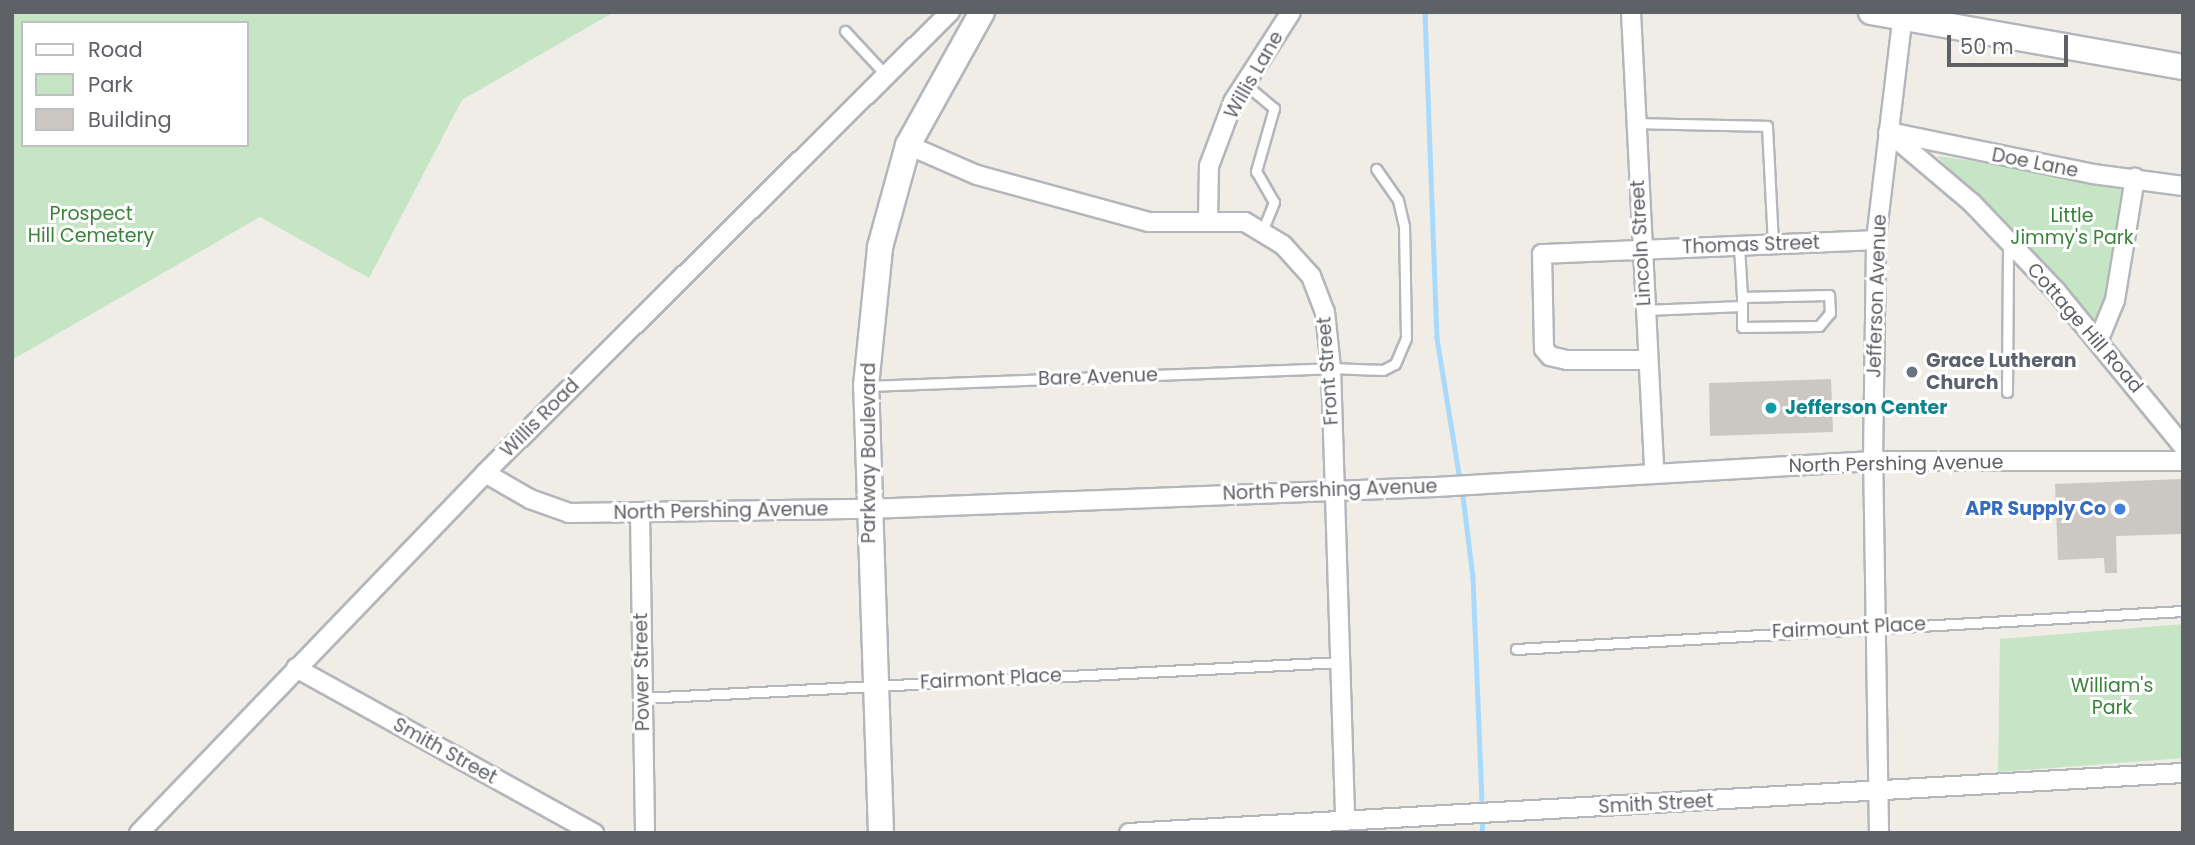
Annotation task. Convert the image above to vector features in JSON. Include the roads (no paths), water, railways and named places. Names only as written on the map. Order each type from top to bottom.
[{"type":"street","name":"Willis Road","points":[[139,833],[485,473],[884,74],[950,12]]},
{"type":"street","name":"Parkway Boulevard","points":[[881,833],[873,685],[866,386],[880,247],[908,145],[982,12]]},
{"type":"street","name":"Willis Lane","points":[[1208,221],[1209,166],[1233,102],[1291,12]]},
{"type":"street","name":"Lincoln Street","points":[[1631,12],[1654,473]]},
{"type":"street","points":[[1871,12],[1902,15],[2183,67]]},
{"type":"street","name":"Jefferson Avenue","points":[[1879,833],[1873,461],[1876,240],[1902,15]]},
{"type":"street","name":"Doe Lane","points":[[1888,132],[1935,145],[2183,186]]},
{"type":"street","name":"Cottage Hill Road","points":[[1888,132],[1972,203],[2008,241],[2099,339],[2183,446]]},
{"type":"street","name":"Front Street","points":[[908,145],[977,175],[1149,222],[1245,222],[1283,246],[1311,276],[1325,312],[1331,368],[1346,827]]},
{"type":"street","points":[[2099,339],[2115,300],[2135,178]]},
{"type":"street","name":"Thomas Street","points":[[1647,360],[1567,360],[1549,356],[1544,349],[1542,254],[1876,240]]},
{"type":"street","name":"North Pershing Avenue","points":[[485,473],[530,499],[569,513],[868,509],[1436,487],[1513,480],[1873,461],[2183,461]]},
{"type":"street","name":"Power Street","points":[[640,512],[645,833]]},
{"type":"street","name":"Smith Street","points":[[296,668],[594,833]]},
{"type":"street","name":"Smith Street","points":[[1129,833],[1346,827],[1464,815],[1877,793],[2183,773]]},
{"type":"lane","points":[[845,31],[884,74]]},
{"type":"lane","points":[[1245,84],[1274,107],[1256,171],[1274,202],[1262,232]]},
{"type":"lane","points":[[1636,123],[1767,126],[1773,243]]},
{"type":"lane","name":"Bare Avenue","points":[[866,386],[1331,368],[1383,370],[1395,364],[1406,338],[1404,226],[1398,200],[1377,169]]},
{"type":"lane","points":[[2007,392],[2008,241]]},
{"type":"lane","points":[[1644,310],[1742,302],[1829,295],[1830,313],[1819,326],[1742,327],[1742,302],[1739,246]]},
{"type":"lane","name":"Fairmount Place","points":[[1516,649],[1875,626],[2183,611]]},
{"type":"lane","name":"Fairmont Place","points":[[642,698],[1341,662]]},
{"type":"waterway","points":[[1425,12],[1437,338],[1460,480]]},
{"type":"waterway","points":[[1462,488],[1473,578],[1482,807]]},
{"type":"waterway","points":[[1482,816],[1482,833]]},
{"type":"place","name":"Grace Lutheran Church","points":[[1912,372]]},
{"type":"place","name":"Jefferson Center","points":[[1771,408]]},
{"type":"place","name":"APR Supply Co","points":[[2120,509]]},
{"type":"park label","name":"Prospect Hill Cemetery","points":[[91,225]]},
{"type":"park label","name":"Little Jimmy's Park","points":[[2072,227]]},
{"type":"park label","name":"William's Park","points":[[2112,697]]}]
